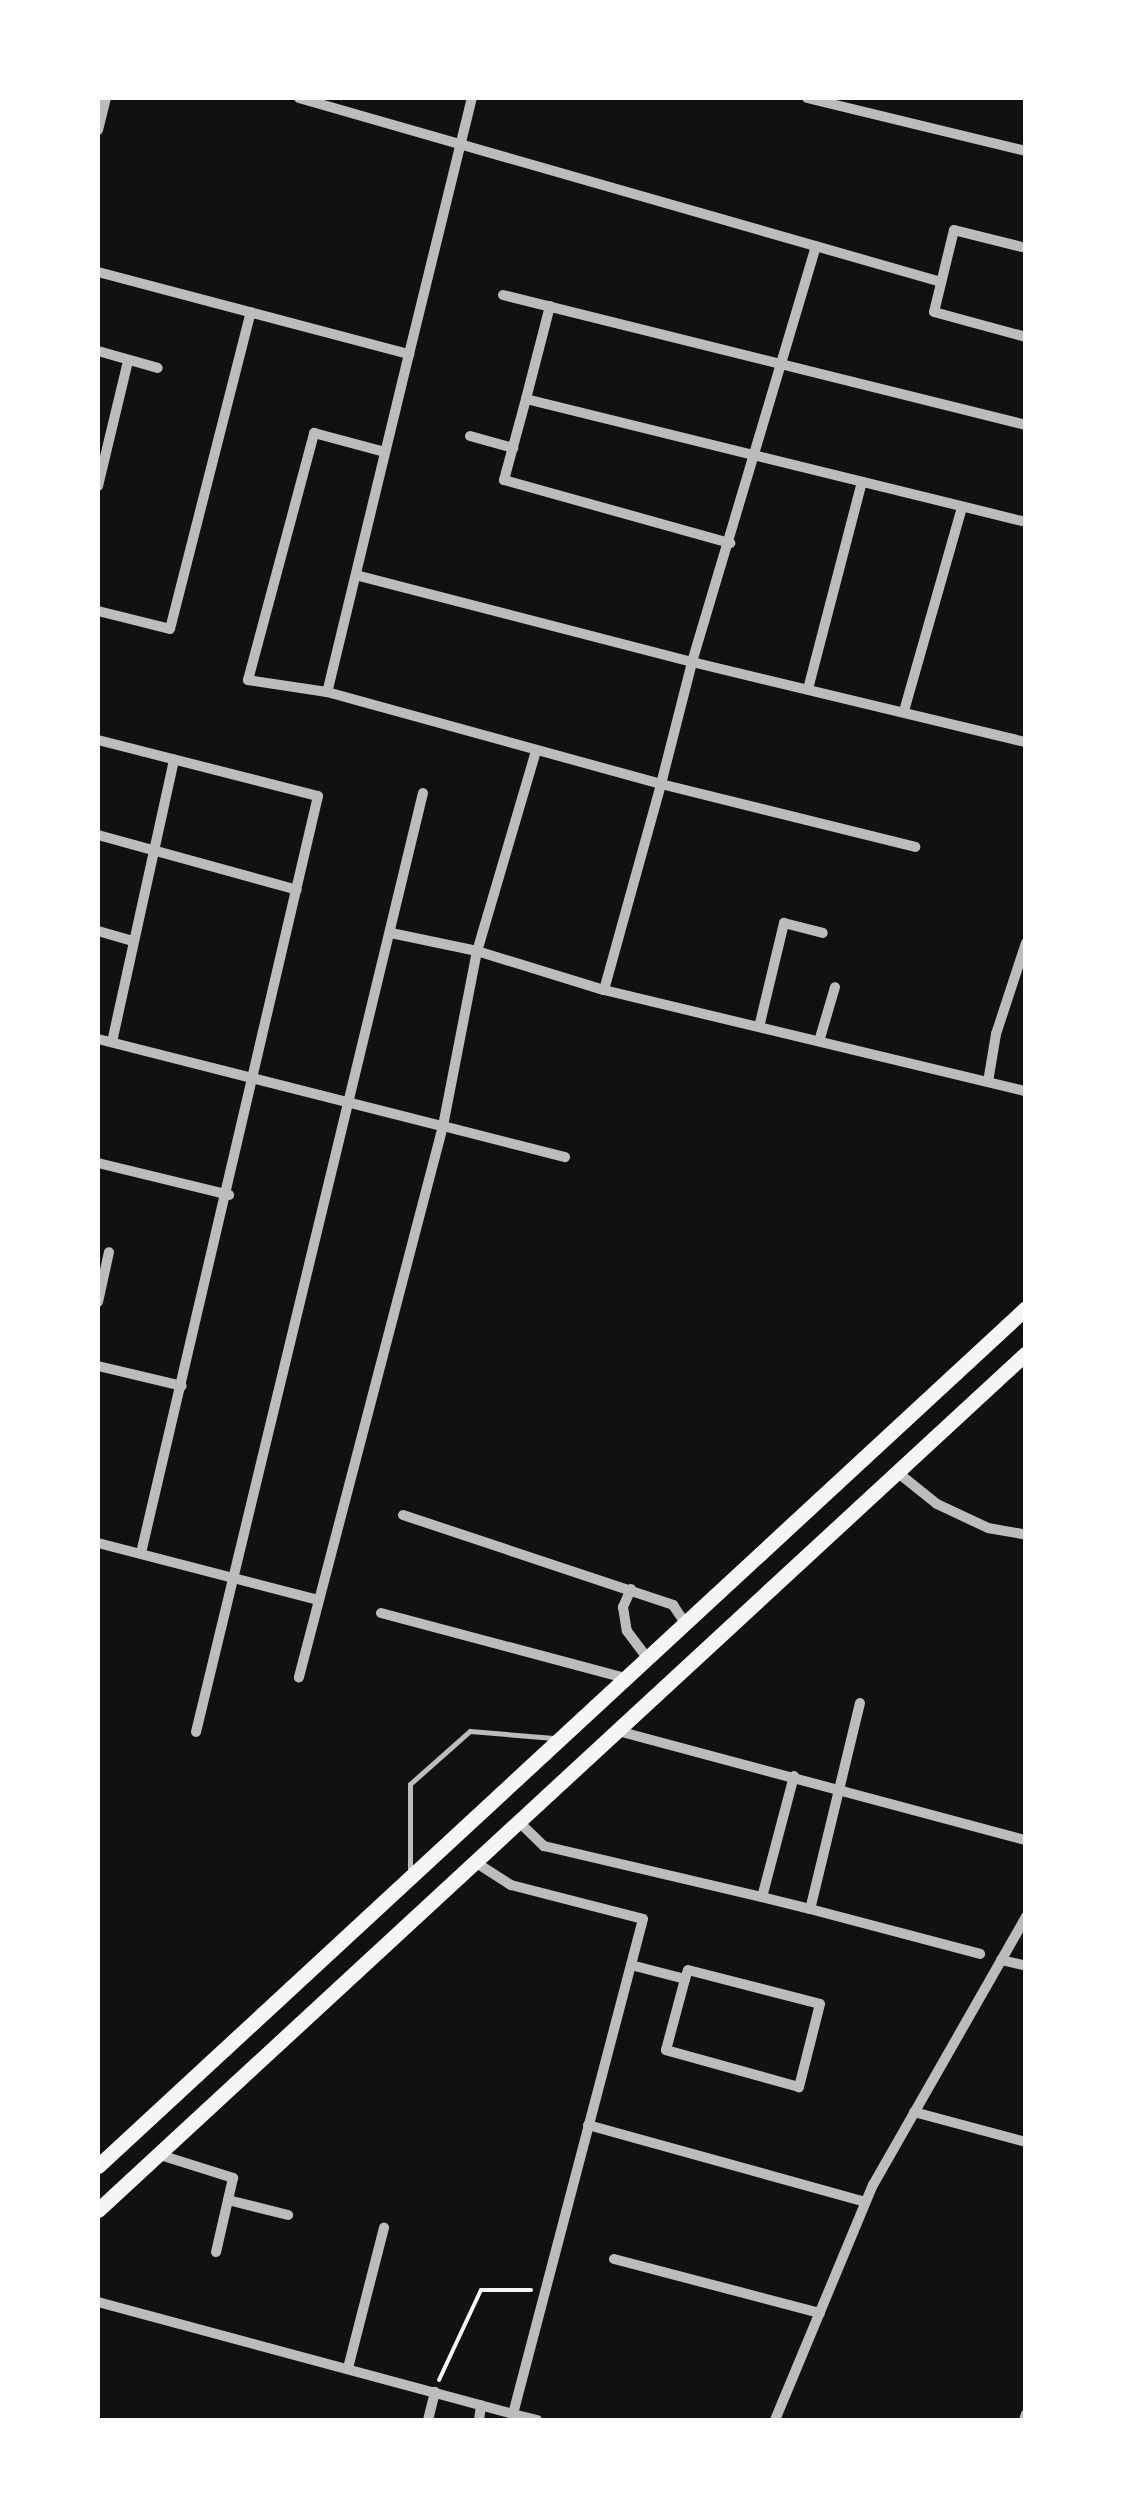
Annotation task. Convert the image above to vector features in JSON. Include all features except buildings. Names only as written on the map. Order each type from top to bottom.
[{"type":"main road","points":[[98,2166],[1026,1308]]},
{"type":"main road","points":[[98,2210],[1026,1353]]},
{"type":"street","points":[[98,130],[106,98]]},
{"type":"street","points":[[300,98],[941,282]]},
{"type":"street","points":[[328,692],[472,98]]},
{"type":"street","points":[[807,98],[1026,150]]},
{"type":"street","points":[[1026,248],[954,230],[934,312],[1026,337]]},
{"type":"street","points":[[604,990],[692,662],[757,457],[816,246]]},
{"type":"street","points":[[98,272],[409,354]]},
{"type":"street","points":[[503,295],[1026,425]]},
{"type":"street","points":[[550,306],[504,480],[730,543]]},
{"type":"street","points":[[98,612],[170,630],[251,312]]},
{"type":"street","points":[[98,351],[158,368]]},
{"type":"street","points":[[98,486],[128,361]]},
{"type":"street","points":[[526,399],[1026,522]]},
{"type":"street","points":[[385,452],[314,433],[248,680],[328,692],[660,784],[915,847]]},
{"type":"street","points":[[470,436],[513,448]]},
{"type":"street","points":[[808,689],[862,482]]},
{"type":"street","points":[[904,711],[962,507]]},
{"type":"street","points":[[356,574],[692,662],[1026,742]]},
{"type":"street","points":[[98,740],[318,796],[229,1195],[141,1553]]},
{"type":"street","points":[[299,1676],[443,1126],[477,951],[536,750]]},
{"type":"street","points":[[112,1042],[130,940],[174,760]]},
{"type":"street","points":[[196,1732],[423,793]]},
{"type":"street","points":[[98,835],[297,890]]},
{"type":"street","points":[[760,1023],[784,922],[823,933]]},
{"type":"street","points":[[98,932],[130,940]]},
{"type":"street","points":[[392,934],[477,951],[604,990],[760,1023],[1026,1091]]},
{"type":"street","points":[[988,1082],[996,1034],[1026,943]]},
{"type":"street","points":[[820,1038],[835,988]]},
{"type":"street","points":[[98,1039],[256,1075],[565,1157]]},
{"type":"street","points":[[98,1164],[229,1195]]},
{"type":"street","points":[[98,1302],[109,1252]]},
{"type":"street","points":[[98,1366],[182,1386]]},
{"type":"street","points":[[897,1472],[937,1504],[988,1528],[1026,1535]]},
{"type":"street","points":[[404,1515],[631,1589],[672,1605],[686,1622]]},
{"type":"street","points":[[98,1543],[320,1600]]},
{"type":"street","points":[[631,1589],[623,1608],[627,1631],[647,1658]]},
{"type":"street","points":[[381,1613],[625,1678]]},
{"type":"street","points":[[810,1910],[860,1703]]},
{"type":"street","points":[[618,1731],[1026,1840]]},
{"type":"street","points":[[762,1898],[794,1776]]},
{"type":"street","points":[[519,1822],[544,1846],[980,1954]]},
{"type":"street","points":[[476,1862],[511,1884],[644,1919],[513,2414]]},
{"type":"street","points":[[775,2420],[866,2202],[1026,1917]]},
{"type":"street","points":[[1001,1960],[1026,1966]]},
{"type":"street","points":[[631,1965],[685,1980]]},
{"type":"street","points":[[688,1970],[820,2004],[799,2087],[666,2050],[685,1980],[688,1970]]},
{"type":"street","points":[[914,2112],[1026,2142]]},
{"type":"street","points":[[588,2125],[866,2202]]},
{"type":"street","points":[[158,2154],[234,2178],[216,2252]]},
{"type":"street","points":[[228,2200],[288,2215]]},
{"type":"street","points":[[348,2368],[384,2228]]},
{"type":"street","points":[[614,2259],[820,2313]]},
{"type":"street","points":[[98,2302],[536,2420]]},
{"type":"street","points":[[428,2420],[434,2392]]},
{"type":"street","points":[[479,2420],[481,2405]]},
{"type":"lane","points":[[410,1876],[410,1784],[470,1730],[560,1739]]},
{"type":"path","points":[[434,2392],[481,2290],[546,2288]]}]
